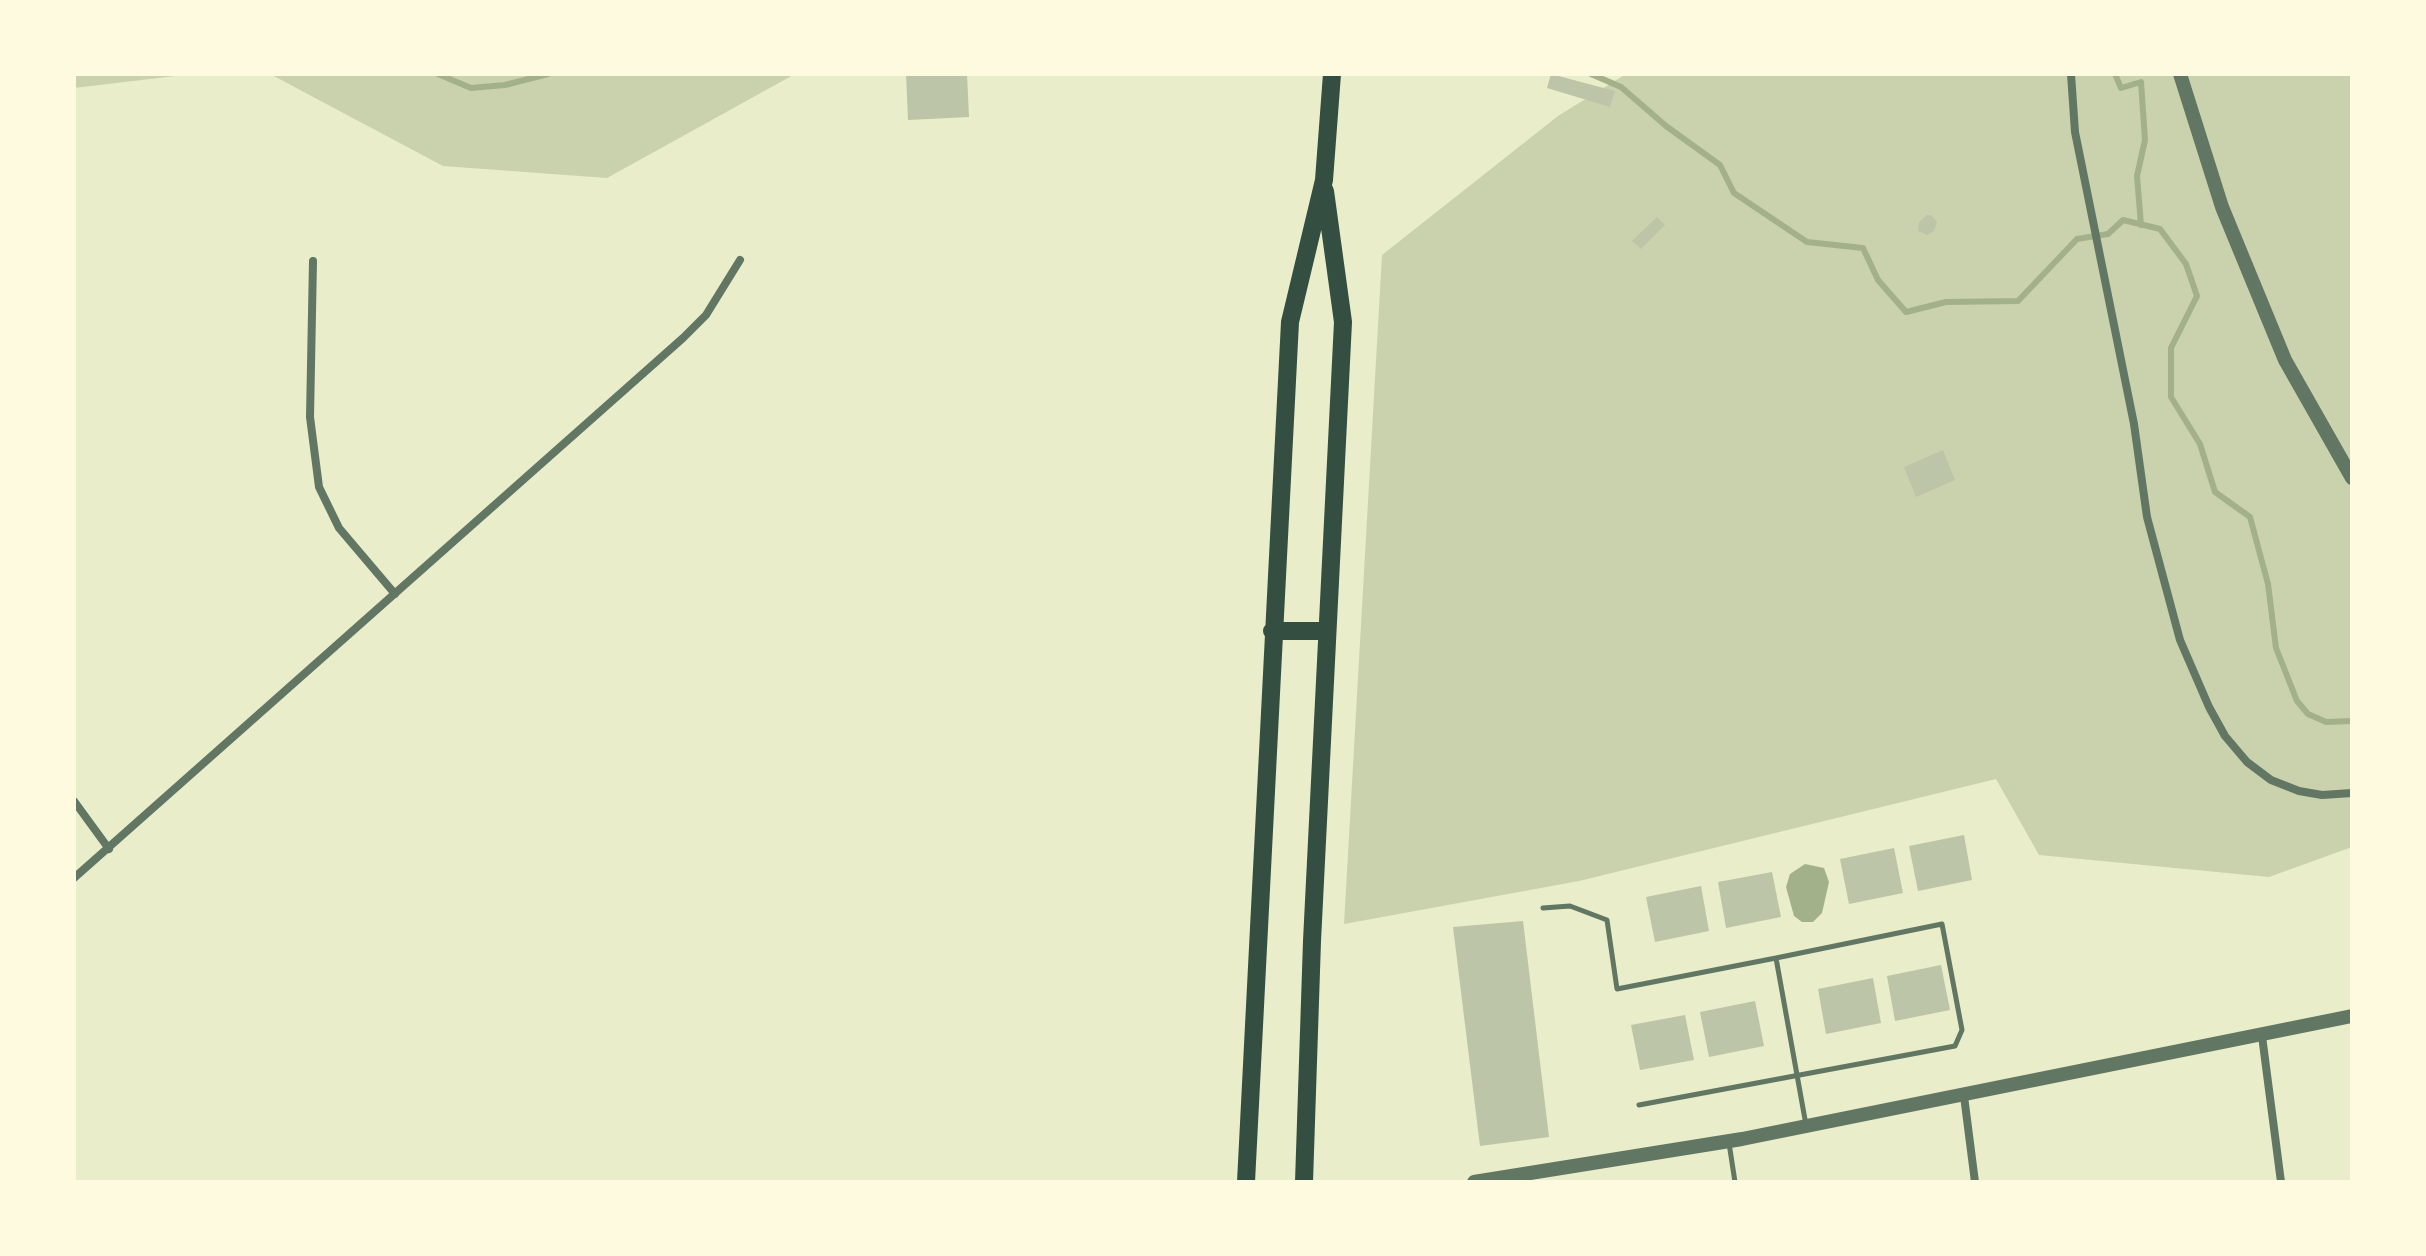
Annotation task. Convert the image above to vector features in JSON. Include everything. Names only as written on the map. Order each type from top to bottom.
[{"type":"main road","points":[[1246,1182],[1290,322],[1324,180],[1332,74]]},
{"type":"main road","points":[[1304,1182],[1343,322],[1324,180]]},
{"type":"main road","points":[[1272,631],[1327,631]]},
{"type":"street","points":[[2071,74],[2075,132],[2093,228],[2164,591],[2180,640],[2209,707],[2234,748],[2271,780],[2310,793],[2352,793]]},
{"type":"street","points":[[2180,74],[2222,207],[2285,360],[2352,478]]},
{"type":"street","points":[[74,878],[683,338],[711,307],[740,260]]},
{"type":"street","points":[[313,261],[310,417],[319,487],[339,528],[395,594]]},
{"type":"street","points":[[74,801],[109,849]]},
{"type":"street","points":[[1474,1182],[1729,1141],[2352,1016]]},
{"type":"street","points":[[2262,1036],[2281,1182]]},
{"type":"street","points":[[1964,1096],[1975,1182]]},
{"type":"lane","points":[[1543,908],[1570,906],[1607,920],[1617,989],[1942,924],[1962,1030],[1955,1046],[1639,1105]]},
{"type":"lane","points":[[1776,958],[1806,1126]]},
{"type":"lane","points":[[1729,1141],[1735,1182]]},
{"type":"shaded area","points":[[74,74],[192,74],[74,88]]},
{"type":"shaded area","points":[[270,74],[795,74],[607,178],[443,166]]},
{"type":"shaded area","points":[[1626,74],[2352,74],[2352,847],[2269,877],[2039,855],[1996,779],[1579,881],[1344,924],[1382,255],[1558,116]]},
{"type":"shaded area","points":[[1805,864],[1824,868],[1829,882],[1822,913],[1813,922],[1802,922],[1794,916],[1786,887],[1790,874]]},
{"type":"building","points":[[906,74],[967,74],[969,117],[908,120]]},
{"type":"building","points":[[1551,74],[1615,91],[1610,107],[1547,88]]},
{"type":"building","points":[[1927,215],[1937,222],[1934,231],[1927,235],[1918,231],[1919,222]]},
{"type":"building","points":[[1657,217],[1665,225],[1641,249],[1632,241]]},
{"type":"building","points":[[1943,450],[1955,480],[1916,497],[1904,467]]},
{"type":"building","points":[[1964,835],[1972,880],[1918,891],[1909,846]]},
{"type":"building","points":[[1894,848],[1903,893],[1849,904],[1840,859]]},
{"type":"building","points":[[1772,872],[1781,917],[1726,928],[1718,882]]},
{"type":"building","points":[[1701,886],[1709,931],[1655,942],[1646,897]]},
{"type":"building","points":[[1523,921],[1549,1137],[1480,1146],[1453,927]]},
{"type":"building","points":[[1941,965],[1950,1010],[1895,1021],[1887,976]]},
{"type":"building","points":[[1873,978],[1881,1023],[1826,1034],[1818,989]]},
{"type":"building","points":[[1755,1001],[1764,1046],[1709,1057],[1700,1012]]},
{"type":"building","points":[[1685,1015],[1694,1060],[1640,1070],[1631,1025]]},
{"type":"waterway","points":[[438,74],[471,88],[505,85],[548,74]]},
{"type":"waterway","points":[[1591,74],[1621,87],[1666,126],[1720,165],[1734,193],[1807,242],[1863,248],[1878,280],[1906,312],[1946,302],[2018,301],[2077,239],[2108,234],[2123,220],[2160,229],[2186,264],[2197,296],[2171,348],[2171,397],[2200,444],[2215,492],[2250,517],[2268,584],[2276,648],[2297,701],[2308,714],[2326,722],[2352,721]]},
{"type":"waterway","points":[[2115,74],[2121,88],[2141,82],[2145,140],[2137,176],[2141,225]]}]
